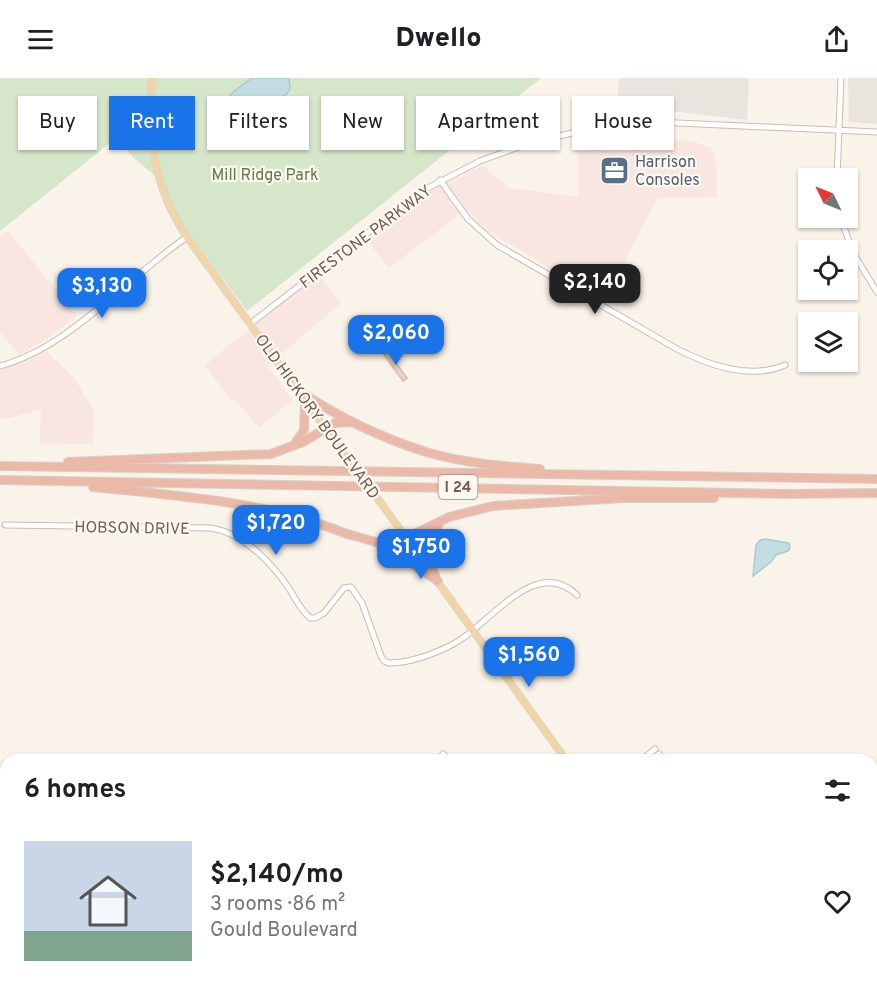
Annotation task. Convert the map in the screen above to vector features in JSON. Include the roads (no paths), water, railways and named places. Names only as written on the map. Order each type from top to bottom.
[{"type":"highway","points":[[298,390],[353,422],[426,452],[504,466],[603,475]]},
{"type":"highway","points":[[288,449],[299,440],[304,430],[305,402]]},
{"type":"highway","points":[[0,465],[253,456],[288,449],[340,421],[353,422]]},
{"type":"highway","name":"I 24","points":[[0,465],[877,479]]},
{"type":"highway","name":"I 24","points":[[0,480],[786,494],[877,493]]},
{"type":"highway","points":[[39,481],[246,504],[292,515],[388,546],[444,520],[475,510],[513,504],[624,498],[743,498],[786,494]]},
{"type":"highway","points":[[438,581],[427,547],[432,531],[444,520]]},
{"type":"highway","points":[[344,533],[404,558],[438,581]]},
{"type":"main road","name":"OLD HICKORY BOULEVARD","points":[[152,78],[150,116],[155,163],[167,200],[187,237],[562,754]]},
{"type":"street","points":[[837,168],[841,78]]},
{"type":"street","name":"FIRESTONE PARKWAY","points":[[249,324],[407,201],[440,180],[480,161],[532,142],[615,125],[656,122],[877,132]]},
{"type":"street","points":[[440,180],[468,219],[497,245],[677,349],[703,362],[729,368],[763,370],[776,369],[785,365]]},
{"type":"street","points":[[844,228],[852,251],[877,292]]},
{"type":"street","points":[[0,366],[26,357],[61,336],[162,254],[187,237]]},
{"type":"street","name":"HOBSON DRIVE","points":[[5,525],[210,528],[225,531],[242,540],[272,568],[310,618],[322,615],[344,588],[351,587],[360,600],[376,645],[386,662],[398,662],[435,651],[460,640],[473,630]]},
{"type":"street","points":[[473,630],[519,593],[535,584],[554,583],[567,587],[577,595]]},
{"type":"water","points":[[252,78],[288,78],[290,87],[284,96],[230,96]]},
{"type":"water","points":[[760,540],[789,543],[790,548],[776,555],[753,576],[756,545]]},
{"type":"place","name":"Harrison Consoles","points":[[614,170]]},
{"type":"park label","name":"Mill Ridge Park","points":[[265,174]]}]
